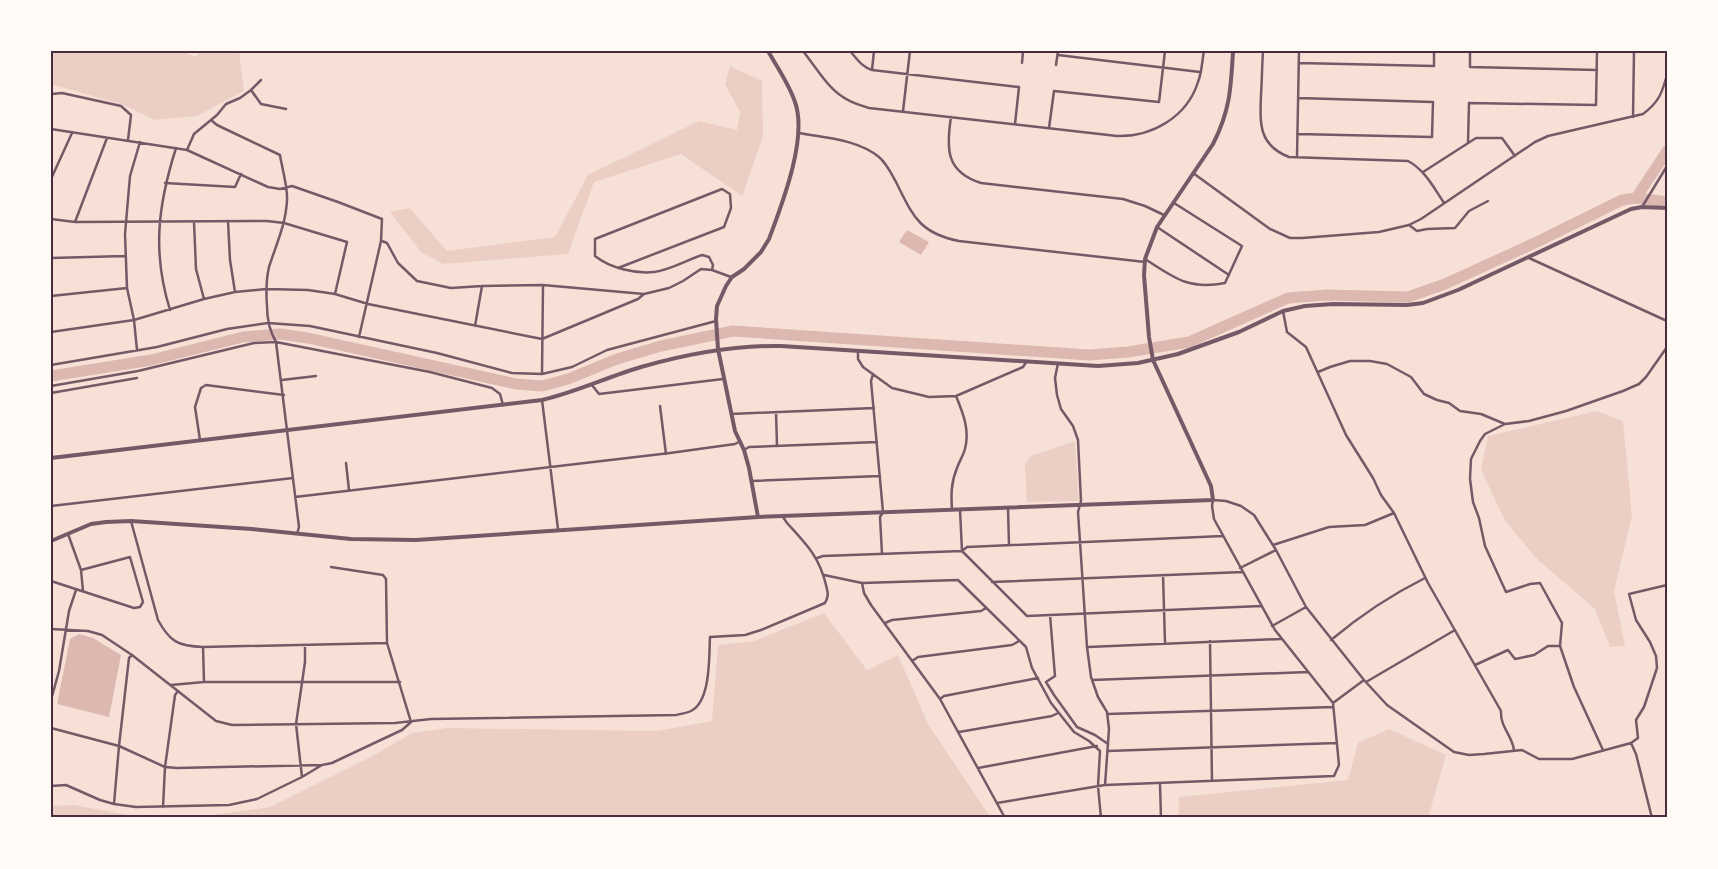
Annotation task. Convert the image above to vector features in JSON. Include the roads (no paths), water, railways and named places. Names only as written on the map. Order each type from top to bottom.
[{"type":"street","points":[[758,517],[744,450],[739,442],[731,414],[718,349],[716,320],[717,306],[726,286],[732,277],[744,269],[761,252],[769,239],[796,155],[799,132],[798,110],[768,51]]},
{"type":"street","points":[[803,51],[833,89],[842,97],[869,108],[1117,136],[1130,136],[1151,131],[1165,124],[1182,110],[1198,82],[1204,51]]},
{"type":"street","points":[[850,51],[859,62],[872,70],[1019,87],[1015,124]]},
{"type":"street","points":[[872,70],[874,51]]},
{"type":"street","points":[[903,111],[910,51]]},
{"type":"street","points":[[1018,51],[1023,52],[1022,63]]},
{"type":"street","points":[[1049,128],[1054,91],[1159,102],[1165,51]]},
{"type":"street","points":[[997,803],[1105,785],[1334,776],[1338,765],[1333,705],[1272,626],[1214,519],[1211,486],[1151,352],[1144,287],[1145,261],[1157,227],[1213,144],[1226,115],[1231,93],[1233,51]]},
{"type":"street","points":[[1263,51],[1260,120],[1262,132],[1273,148],[1289,157],[1408,161],[1416,165],[1423,172],[1444,203]]},
{"type":"street","points":[[1297,157],[1299,51]]},
{"type":"street","points":[[1299,63],[1434,66],[1434,51]]},
{"type":"street","points":[[1470,51],[1470,67],[1597,70]]},
{"type":"street","points":[[1468,143],[1469,103],[1596,106],[1597,51]]},
{"type":"street","points":[[1633,117],[1634,51]]},
{"type":"street","points":[[1056,65],[1058,53],[1200,72]]},
{"type":"street","points":[[1193,173],[1270,229],[1290,238],[1379,232],[1421,219],[1535,142],[1559,133],[1643,114],[1653,107],[1661,95],[1667,75]]},
{"type":"street","points":[[187,150],[194,134],[226,104],[240,98],[261,80]]},
{"type":"street","points":[[251,90],[261,104],[286,109]]},
{"type":"street","points":[[51,96],[52,94],[62,93],[120,106],[132,115],[128,140]]},
{"type":"street","points":[[1297,134],[1432,137],[1433,102],[1298,98]]},
{"type":"street","points":[[951,117],[948,147],[950,155],[955,166],[964,176],[971,180],[981,183],[1134,202],[1164,215]]},
{"type":"street","points":[[211,120],[217,125],[280,155],[287,188],[284,223],[269,269],[266,289],[268,323],[276,342],[284,395],[299,527],[298,534]]},
{"type":"street","points":[[51,129],[187,150],[268,187],[280,189],[292,186],[382,219],[381,241],[360,337]]},
{"type":"street","points":[[799,132],[858,145],[880,158],[889,168],[912,213],[921,224],[935,235],[959,241],[1145,261],[1179,281],[1198,286],[1225,283],[1242,246],[1173,202]]},
{"type":"street","points":[[51,179],[72,133]]},
{"type":"street","points":[[75,222],[107,138]]},
{"type":"street","points":[[1423,172],[1476,138],[1502,138],[1515,156]]},
{"type":"street","points":[[137,350],[134,320],[127,288],[125,222],[130,176],[140,142]]},
{"type":"street","points":[[170,310],[160,271],[160,222],[165,184],[176,148]]},
{"type":"street","points":[[1643,205],[1667,166]]},
{"type":"street","points":[[165,184],[235,187],[241,174]]},
{"type":"street","points":[[618,268],[724,227],[731,208],[730,194],[722,189],[595,240],[595,256],[603,262],[618,268],[655,272],[702,255],[709,257],[713,265],[712,270]]},
{"type":"street","points":[[1409,224],[1417,232],[1426,229],[1455,228],[1469,211],[1488,201]]},
{"type":"street","points":[[51,458],[542,400],[566,395],[639,368],[718,349],[781,346],[1098,366],[1138,363],[1204,345],[1283,311],[1305,306],[1333,304],[1407,305],[1423,303],[1458,290],[1623,212],[1643,205],[1667,208]]},
{"type":"street","points":[[51,219],[75,222],[267,221],[284,223],[347,242],[335,294]]},
{"type":"street","points":[[228,221],[234,292]]},
{"type":"street","points":[[194,222],[196,269],[204,299]]},
{"type":"street","points":[[1157,227],[1229,275]]},
{"type":"street","points":[[381,241],[387,243],[398,263],[417,281],[451,288],[543,285],[644,294],[669,288],[701,269],[712,270],[732,277]]},
{"type":"street","points":[[51,258],[125,256]]},
{"type":"street","points":[[1527,257],[1667,321]]},
{"type":"street","points":[[542,374],[543,285]]},
{"type":"street","points":[[475,326],[482,286]]},
{"type":"street","points":[[51,296],[127,288]]},
{"type":"street","points":[[51,332],[134,320],[204,299],[234,292],[266,289],[308,290],[335,294],[368,304],[542,339],[638,299],[644,294]]},
{"type":"street","points":[[1283,311],[1287,332],[1306,347],[1346,436],[1394,514],[1426,578],[1501,711],[1500,720],[1514,750]]},
{"type":"street","points":[[51,365],[137,350],[246,325],[268,323],[310,326],[437,353],[512,373],[542,374],[572,367],[607,350],[716,320]]},
{"type":"street","points":[[51,386],[138,371],[254,343],[276,342],[430,372],[492,388],[500,394],[503,405]]},
{"type":"street","points":[[1602,750],[1574,687],[1560,646],[1562,623],[1540,583],[1530,584],[1506,592],[1485,546],[1479,518],[1473,502],[1470,479],[1471,459],[1485,434],[1505,424],[1529,421],[1566,411],[1639,384],[1667,346]]},
{"type":"street","points":[[858,351],[858,359],[863,367],[892,388],[929,397],[956,396],[1023,367],[1027,361]]},
{"type":"street","points":[[1318,372],[1330,366],[1350,361],[1370,361],[1387,364],[1411,377],[1424,394],[1449,403],[1460,411],[1481,414],[1505,424]]},
{"type":"street","points":[[1058,364],[1055,378],[1057,395],[1061,409],[1073,426],[1078,440],[1081,492],[1078,509],[1087,647],[1092,680],[1107,714],[1108,751],[1105,785]]},
{"type":"street","points":[[873,374],[871,381],[883,512],[880,517],[882,554]]},
{"type":"street","points":[[282,380],[316,376]]},
{"type":"street","points":[[51,393],[137,378]]},
{"type":"street","points":[[592,386],[599,394],[725,379]]},
{"type":"street","points":[[200,440],[195,406],[201,388],[206,386],[284,395]]},
{"type":"street","points":[[952,510],[951,490],[964,450],[966,431],[964,416],[956,396]]},
{"type":"street","points":[[542,400],[558,529]]},
{"type":"street","points":[[660,406],[666,454]]},
{"type":"street","points":[[731,414],[874,408]]},
{"type":"street","points":[[776,412],[777,446]]},
{"type":"street","points":[[295,497],[666,454],[739,442]]},
{"type":"street","points":[[744,450],[749,447],[877,442]]},
{"type":"street","points":[[346,463],[349,490]]},
{"type":"street","points":[[751,481],[880,476]]},
{"type":"street","points":[[51,506],[293,478]]},
{"type":"street","points":[[51,541],[91,524],[131,521],[261,530],[351,539],[416,540],[758,517],[1226,501],[1242,506],[1254,515],[1276,550],[1306,607],[1331,640],[1387,705],[1454,752],[1469,755],[1522,750],[1539,759],[1572,759],[1631,742],[1638,738],[1636,720],[1644,707],[1657,668],[1656,656],[1650,642],[1636,620],[1629,594],[1667,585]]},
{"type":"street","points":[[1008,508],[1009,545]]},
{"type":"street","points":[[960,510],[962,552],[1027,616],[1261,606]]},
{"type":"street","points":[[1273,545],[1329,527],[1365,525],[1394,514]]},
{"type":"street","points":[[51,629],[88,631],[102,635],[132,654],[216,721],[232,725],[411,722],[431,719],[676,715],[690,712],[701,700],[706,688],[710,637],[753,633],[826,604],[829,597],[824,575],[817,558],[783,516]]},
{"type":"street","points":[[131,521],[158,620],[165,632],[174,641],[185,646],[203,647],[387,643]]},
{"type":"street","points":[[68,534],[81,570],[83,591]]},
{"type":"street","points":[[817,558],[823,556],[962,552],[966,547],[1223,536]]},
{"type":"street","points":[[1240,568],[1276,550]]},
{"type":"street","points":[[51,581],[134,608],[140,607],[143,602],[130,557],[81,570]]},
{"type":"street","points":[[331,567],[384,575],[386,579],[387,643],[411,722]]},
{"type":"street","points":[[992,582],[1243,572]]},
{"type":"street","points":[[824,575],[862,583],[958,580],[1026,647],[1032,668],[1058,713],[1074,732],[1097,746],[1100,751],[1098,786],[1101,818]]},
{"type":"street","points":[[1163,575],[1165,643]]},
{"type":"street","points":[[1331,640],[1357,618],[1393,594],[1426,578]]},
{"type":"street","points":[[862,583],[864,593],[940,700],[1005,818]]},
{"type":"street","points":[[51,700],[59,671],[65,630],[76,589]]},
{"type":"street","points":[[1272,626],[1306,607]]},
{"type":"street","points":[[885,623],[892,620],[981,611],[986,608]]},
{"type":"street","points":[[1050,615],[1055,676],[1046,682],[1054,696],[1078,727],[1108,744]]},
{"type":"street","points":[[1107,714],[1333,705],[1365,681],[1455,630]]},
{"type":"street","points":[[1087,647],[1281,639]]},
{"type":"street","points":[[912,660],[918,657],[1012,645],[1020,640]]},
{"type":"street","points":[[1210,641],[1212,781]]},
{"type":"street","points":[[302,777],[296,724],[305,662],[305,645]]},
{"type":"street","points":[[1475,665],[1508,650],[1515,659],[1534,655],[1548,646],[1560,646]]},
{"type":"street","points":[[203,647],[204,682]]},
{"type":"street","points":[[114,804],[129,658],[132,654]]},
{"type":"street","points":[[1092,680],[1308,672]]},
{"type":"street","points":[[940,700],[944,696],[1038,678]]},
{"type":"street","points":[[171,685],[204,682],[400,682]]},
{"type":"street","points":[[163,807],[165,767],[175,695],[178,690]]},
{"type":"street","points":[[959,732],[1052,716],[1058,713]]},
{"type":"street","points":[[51,728],[119,746],[165,767],[301,766],[332,763],[402,730],[411,722]]},
{"type":"street","points":[[1631,742],[1636,754],[1652,818]]},
{"type":"street","points":[[1108,751],[1337,743]]},
{"type":"street","points":[[978,768],[1097,746]]},
{"type":"street","points":[[51,786],[66,785],[114,804],[136,807],[230,806],[256,799],[302,777],[322,765]]},
{"type":"street","points":[[1160,784],[1162,818]]},
{"type":"waterway","points":[[1636,198],[1667,151]]},
{"type":"waterway","points":[[51,376],[151,360],[243,337],[280,334],[308,338],[516,384],[542,386],[568,379],[617,359],[661,346],[733,331],[1089,355],[1128,352],[1189,342],[1288,298],[1327,295],[1408,297],[1445,284],[1622,200],[1636,198],[1667,202]]}]
